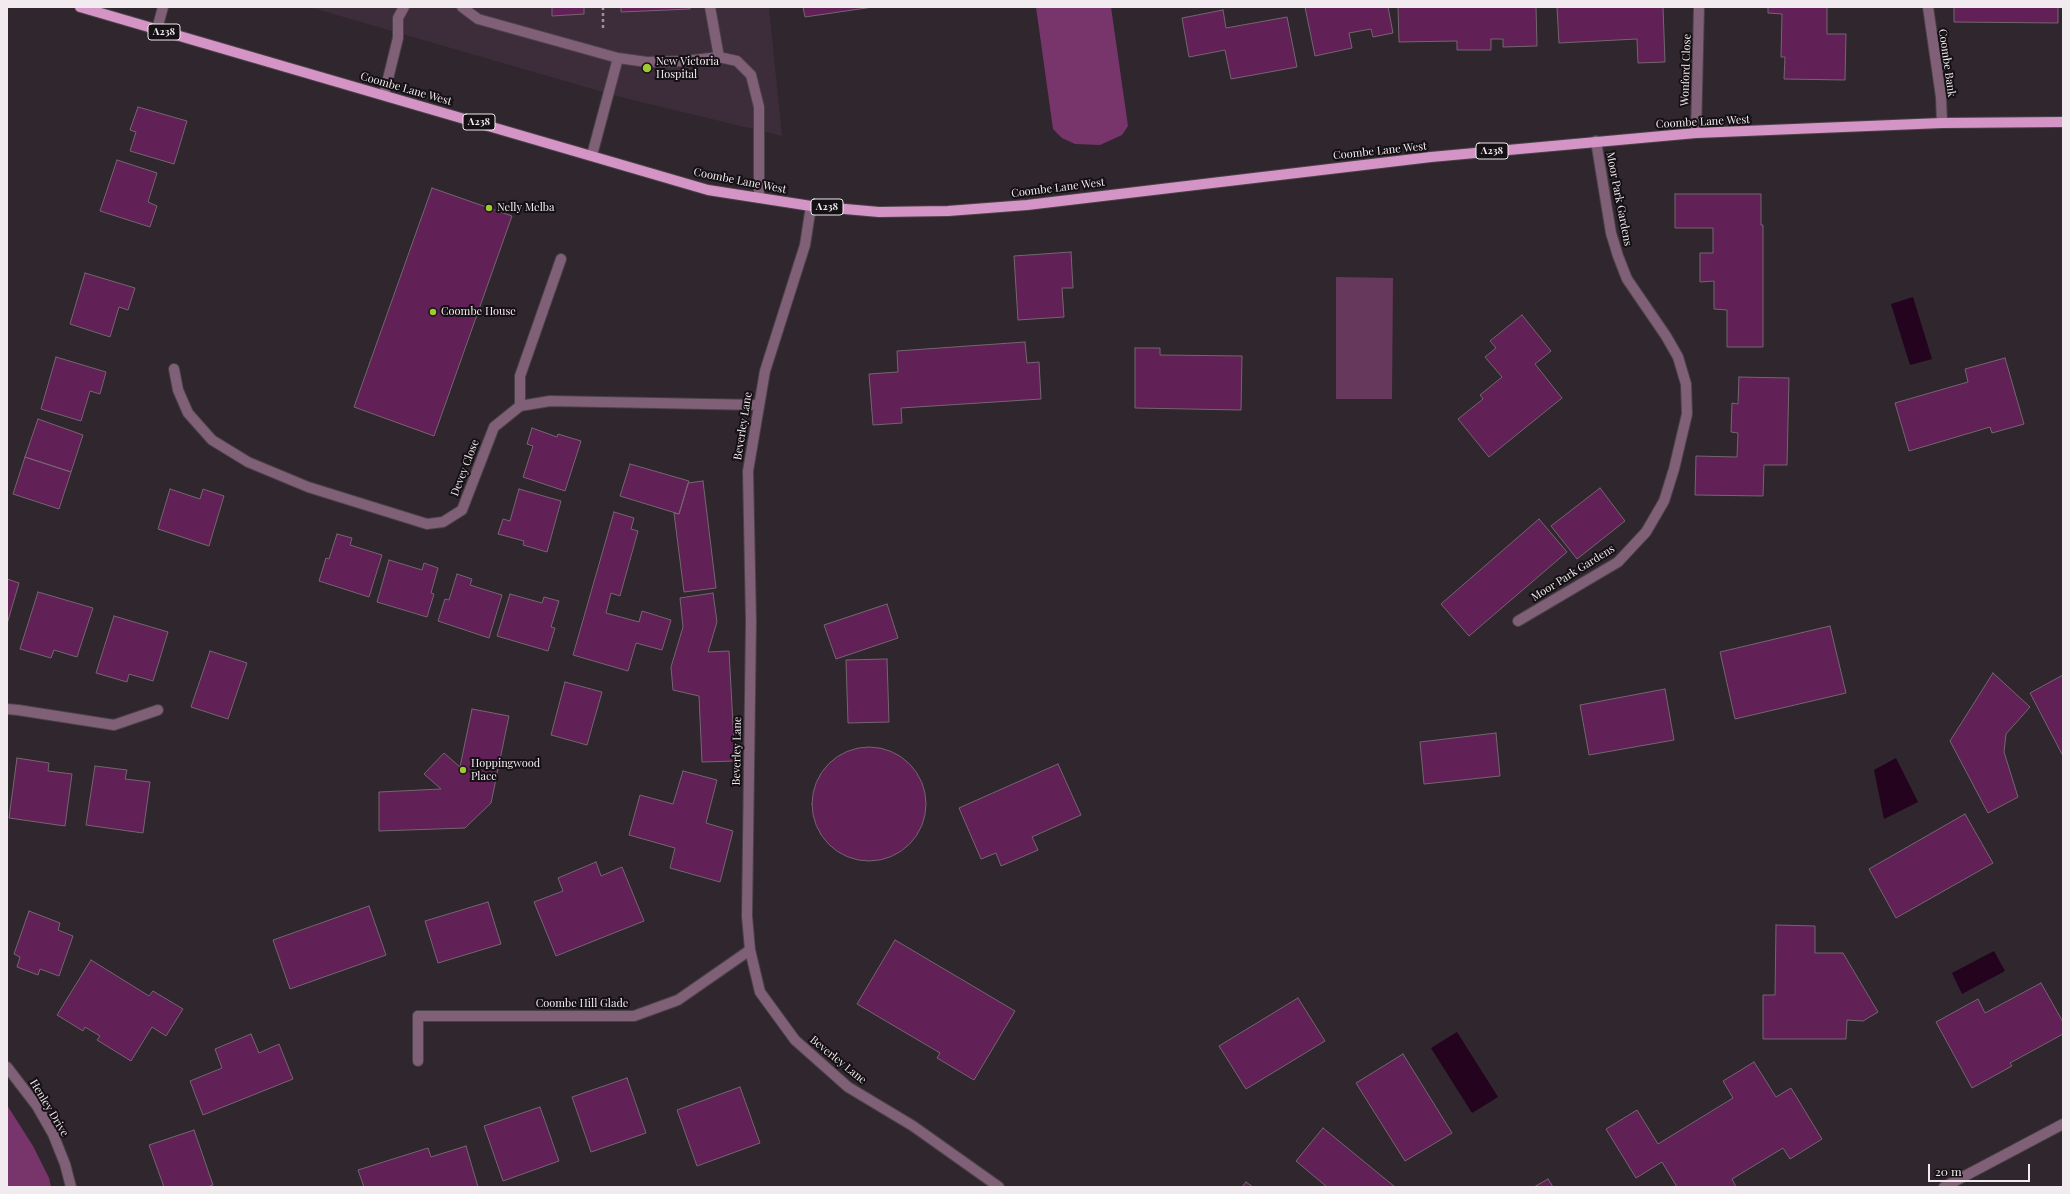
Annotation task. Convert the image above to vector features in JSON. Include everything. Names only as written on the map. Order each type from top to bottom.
[{"type":"main road","name":"Coombe Lane West","points":[[80,7],[708,190],[811,206],[879,212],[948,211],[1020,205],[1431,157],[1696,133],[1942,123],[2063,122]]},
{"type":"street","points":[[157,29],[163,7]]},
{"type":"street","points":[[384,95],[398,38],[398,18],[404,7]]},
{"type":"street","points":[[462,7],[478,19],[618,58],[647,62],[685,61],[719,57],[737,61],[751,75],[759,107],[759,198]]},
{"type":"street","points":[[710,7],[719,57]]},
{"type":"street","name":"Wonford Close","points":[[1696,133],[1699,7]]},
{"type":"street","name":"Coombe Bank","points":[[1928,7],[1939,83],[1942,123]]},
{"type":"street","points":[[592,156],[618,58]]},
{"type":"street","name":"Moor Park Gardens","points":[[1518,621],[1618,562],[1646,532],[1664,502],[1674,469],[1687,414],[1686,384],[1678,357],[1666,336],[1627,279],[1618,256],[1611,233],[1596,141]]},
{"type":"street","name":"Beverley Lane","points":[[811,206],[805,245],[765,370],[748,471],[751,620],[747,916],[750,950],[760,992],[795,1040],[848,1087],[913,1126],[999,1187]]},
{"type":"street","points":[[520,406],[520,376],[561,258]]},
{"type":"street","name":"Devey Close","points":[[174,369],[178,390],[188,413],[212,440],[248,462],[308,487],[427,524],[443,522],[462,510],[494,427],[520,406],[550,401],[759,405]]},
{"type":"street","points":[[7,709],[114,725],[158,710]]},
{"type":"street","name":"Coombe Hill Glade","points":[[418,1061],[418,1016],[634,1016],[678,1000],[750,950]]},
{"type":"street","name":"Henley Drive","points":[[7,1068],[37,1106],[53,1134],[65,1164],[71,1187]]},
{"type":"street","points":[[1944,1187],[2063,1124]]},
{"type":"shaded area","name":"New Victoria Hospital","points":[[309,7],[769,7],[782,136],[620,97]]},
{"type":"shaded area","points":[[1036,7],[1111,7],[1128,126],[1122,135],[1100,145],[1075,144],[1062,138],[1053,129]]},
{"type":"shaded area","points":[[1336,277],[1393,278],[1392,399],[1336,399]]},
{"type":"shaded area","points":[[1913,297],[1932,359],[1910,365],[1891,304]]},
{"type":"shaded area","points":[[1896,758],[1918,802],[1884,819],[1874,770]]},
{"type":"shaded area","points":[[1994,951],[2005,971],[1962,994],[1952,973]]},
{"type":"shaded area","points":[[1457,1032],[1498,1097],[1472,1113],[1431,1048]]},
{"type":"shaded area","points":[[7,1105],[33,1146],[49,1178],[51,1187],[7,1187]]},
{"type":"building","points":[[552,7],[584,7],[584,14],[552,16]]},
{"type":"building","points":[[621,7],[690,7],[690,9],[621,12]]},
{"type":"building","points":[[803,7],[873,7],[805,17]]},
{"type":"building","points":[[1305,7],[1388,7],[1393,33],[1373,37],[1371,29],[1349,33],[1352,48],[1315,56]]},
{"type":"building","points":[[1398,7],[1536,7],[1537,46],[1503,47],[1503,39],[1491,39],[1491,50],[1457,50],[1457,41],[1399,42]]},
{"type":"building","points":[[1557,7],[1663,7],[1665,62],[1638,63],[1637,39],[1559,43]]},
{"type":"building","points":[[1768,7],[1827,7],[1827,34],[1846,34],[1845,80],[1784,79],[1785,57],[1781,57],[1782,14],[1768,13]]},
{"type":"building","points":[[1954,7],[2058,7],[2058,23],[1954,22]]},
{"type":"building","points":[[1223,10],[1226,28],[1287,17],[1297,67],[1231,79],[1225,50],[1189,57],[1182,18]]},
{"type":"building","points":[[138,107],[187,121],[174,164],[130,151],[136,132],[130,130]]},
{"type":"building","points":[[117,160],[157,173],[148,202],[157,206],[150,227],[100,211]]},
{"type":"building","name":"Coombe House","points":[[432,188],[512,216],[434,436],[354,407]]},
{"type":"building","points":[[1675,194],[1761,194],[1761,225],[1763,225],[1763,347],[1727,347],[1727,310],[1714,309],[1714,281],[1700,282],[1700,253],[1713,253],[1713,228],[1675,228]]},
{"type":"building","points":[[1071,252],[1073,288],[1062,288],[1064,317],[1018,320],[1014,256]]},
{"type":"building","points":[[85,273],[135,288],[128,310],[119,307],[110,337],[70,324]]},
{"type":"building","points":[[1522,315],[1551,351],[1535,364],[1562,398],[1489,457],[1458,419],[1483,399],[1480,395],[1502,377],[1485,357],[1496,348],[1490,341]]},
{"type":"building","points":[[1025,342],[1027,363],[1039,362],[1041,399],[901,408],[902,423],[873,425],[869,374],[898,372],[897,351]]},
{"type":"building","points":[[1135,348],[1160,348],[1160,355],[1242,356],[1241,410],[1135,408]]},
{"type":"building","points":[[56,357],[106,372],[100,394],[90,391],[81,421],[41,409]]},
{"type":"building","points":[[2005,358],[2024,424],[1992,433],[1990,427],[1909,451],[1895,403],[1968,382],[1965,369]]},
{"type":"building","points":[[1739,377],[1789,378],[1787,465],[1764,465],[1763,496],[1695,495],[1696,456],[1737,457],[1738,433],[1731,432],[1732,403],[1738,404]]},
{"type":"building","points":[[38,419],[83,435],[71,472],[25,457]]},
{"type":"building","points":[[532,428],[557,437],[558,434],[581,441],[565,491],[523,477],[533,446],[527,444]]},
{"type":"building","points":[[25,457],[71,472],[59,509],[13,494]]},
{"type":"building","points":[[630,464],[689,481],[679,514],[620,496]]},
{"type":"building","points":[[703,481],[716,588],[684,592],[674,513],[679,514],[688,483]]},
{"type":"building","points":[[1600,488],[1625,521],[1577,559],[1551,526]]},
{"type":"building","points":[[170,489],[200,499],[203,489],[224,496],[209,546],[158,529]]},
{"type":"building","points":[[519,489],[561,501],[547,552],[523,545],[524,541],[498,534],[503,519],[510,521]]},
{"type":"building","points":[[614,512],[634,518],[631,529],[638,531],[620,596],[611,593],[606,613],[639,622],[642,611],[671,620],[662,650],[636,643],[628,671],[573,655]]},
{"type":"building","points":[[1539,519],[1567,552],[1469,636],[1441,604]]},
{"type":"building","points":[[337,534],[352,538],[350,545],[382,555],[369,597],[319,581],[326,558],[329,559]]},
{"type":"building","points":[[389,560],[422,570],[424,563],[438,568],[431,593],[434,594],[427,617],[377,602]]},
{"type":"building","points":[[457,574],[472,579],[470,585],[502,595],[489,638],[438,621],[445,599],[449,600]]},
{"type":"building","points":[[7,579],[19,583],[7,624]]},
{"type":"building","points":[[38,592],[93,608],[77,657],[54,650],[51,658],[20,649]]},
{"type":"building","points":[[713,593],[717,622],[708,652],[729,651],[735,761],[702,762],[699,696],[673,690],[671,667],[683,627],[680,598]]},
{"type":"building","points":[[510,594],[542,603],[544,597],[559,601],[551,627],[555,628],[548,651],[497,636]]},
{"type":"building","points":[[887,604],[898,638],[836,659],[824,625]]},
{"type":"building","points":[[114,616],[168,632],[153,681],[129,674],[127,682],[96,673]]},
{"type":"building","points":[[1830,626],[1846,693],[1735,719],[1720,652]]},
{"type":"building","points":[[210,651],[247,663],[228,719],[191,707]]},
{"type":"building","points":[[887,659],[889,722],[848,723],[846,660]]},
{"type":"building","points":[[1993,673],[2030,707],[2006,734],[2004,752],[2018,797],[1988,813],[1950,741]]},
{"type":"building","points":[[2063,675],[2063,756],[2030,693]]},
{"type":"building","points":[[565,682],[602,692],[587,745],[551,735]]},
{"type":"building","points":[[1665,689],[1674,740],[1589,755],[1580,705]]},
{"type":"building","name":"Hoppingwood Place","points":[[472,709],[509,716],[491,803],[465,828],[379,831],[379,792],[441,789],[424,774],[444,753],[460,767]]},
{"type":"building","points":[[1496,733],[1500,776],[1424,784],[1420,742]]},
{"type":"building","points":[[869,747],[891,752],[909,764],[921,782],[926,804],[921,826],[909,844],[891,856],[869,861],[847,856],[829,844],[817,826],[812,804],[817,782],[829,764],[847,752]]},
{"type":"building","points":[[17,758],[49,763],[48,771],[72,774],[65,826],[9,818]]},
{"type":"building","points":[[1058,764],[1081,815],[1032,837],[1038,850],[1001,866],[996,853],[981,859],[959,808]]},
{"type":"building","points":[[95,766],[127,770],[125,779],[150,782],[143,833],[86,825]]},
{"type":"building","points":[[683,771],[717,780],[706,823],[733,831],[720,882],[670,868],[675,848],[629,835],[640,795],[673,804]]},
{"type":"building","points":[[1965,814],[1993,863],[1896,918],[1869,869]]},
{"type":"building","points":[[596,862],[601,876],[622,867],[644,921],[556,956],[534,902],[563,891],[558,878]]},
{"type":"building","points":[[488,902],[501,944],[438,963],[425,921]]},
{"type":"building","points":[[369,906],[386,955],[290,989],[273,940]]},
{"type":"building","points":[[29,911],[60,923],[58,930],[73,936],[59,976],[40,969],[38,975],[17,967],[20,957],[14,954]]},
{"type":"building","points":[[1776,925],[1815,926],[1815,953],[1843,953],[1878,1012],[1863,1021],[1847,1020],[1846,1039],[1763,1039],[1763,995],[1775,995]]},
{"type":"building","points":[[895,940],[1015,1011],[974,1080],[937,1058],[940,1053],[857,1004]]},
{"type":"building","points":[[91,960],[149,996],[153,991],[183,1009],[166,1036],[152,1027],[131,1061],[97,1040],[100,1036],[85,1027],[83,1031],[57,1015]]},
{"type":"building","points":[[2041,983],[2063,1022],[2063,1034],[2010,1063],[2012,1066],[1972,1088],[1936,1022],[1978,999],[1985,1013]]},
{"type":"building","points":[[1298,998],[1325,1041],[1246,1089],[1219,1046]]},
{"type":"building","points":[[251,1034],[259,1053],[279,1044],[293,1079],[203,1115],[190,1081],[222,1068],[215,1049]]},
{"type":"building","points":[[1403,1054],[1452,1133],[1405,1161],[1356,1083]]},
{"type":"building","points":[[1754,1062],[1776,1097],[1791,1088],[1822,1139],[1790,1159],[1783,1148],[1732,1179],[1736,1187],[1677,1187],[1662,1162],[1636,1178],[1606,1129],[1637,1110],[1658,1144],[1733,1098],[1723,1081]]},
{"type":"building","points":[[627,1078],[646,1133],[591,1152],[572,1097]]},
{"type":"building","points":[[740,1087],[760,1143],[697,1166],[677,1110]]},
{"type":"building","points":[[540,1107],[559,1161],[503,1181],[484,1126]]},
{"type":"building","points":[[1323,1128],[1395,1187],[1327,1187],[1296,1161]]},
{"type":"building","points":[[194,1130],[213,1185],[207,1187],[164,1187],[149,1145]]},
{"type":"building","points":[[466,1146],[478,1187],[364,1187],[358,1170],[428,1148],[431,1157]]},
{"type":"building","points":[[1548,1179],[1553,1187],[1534,1187]]},
{"type":"building","points":[[1246,1182],[1253,1187],[1242,1187]]},
{"type":"place","name":"New Victoria Hospital","points":[[647,68]]},
{"type":"place","name":"Nelly Melba","points":[[489,208]]},
{"type":"place","name":"Coombe House","points":[[433,312]]},
{"type":"place","name":"Hoppingwood Place","points":[[463,770]]}]
